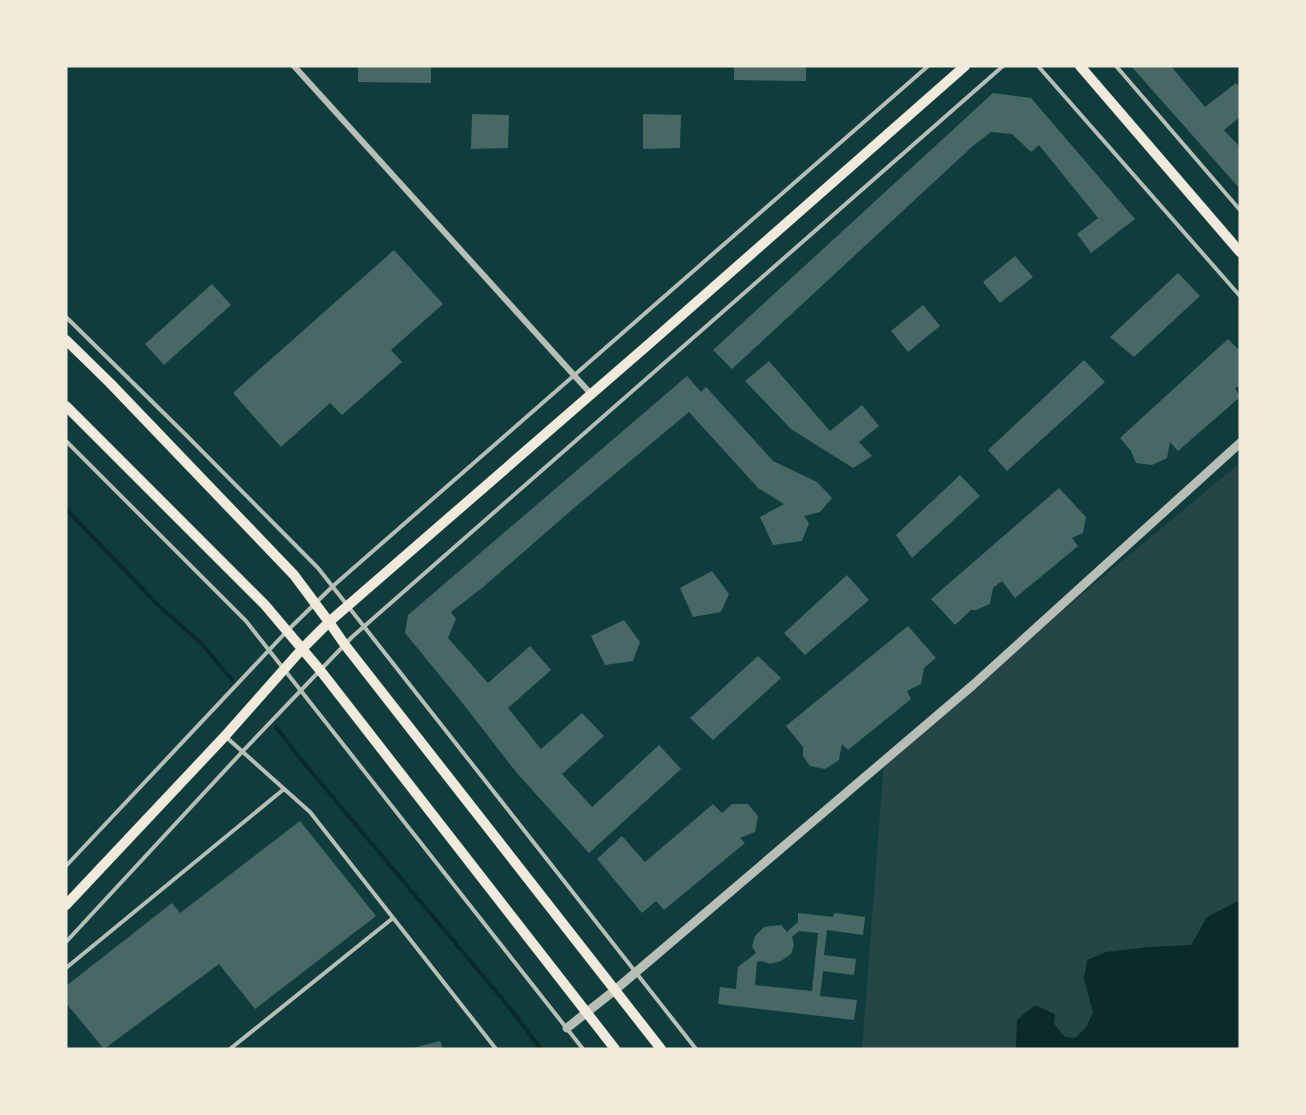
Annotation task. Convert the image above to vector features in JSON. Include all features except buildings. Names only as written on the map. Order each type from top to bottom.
[{"type":"main road","points":[[66,905],[329,622],[965,66]]},
{"type":"main road","points":[[1080,66],[1240,252]]},
{"type":"main road","points":[[66,340],[286,567],[661,1049]]},
{"type":"main road","points":[[66,406],[265,605],[320,670],[615,1049]]},
{"type":"street","points":[[294,66],[591,394]]},
{"type":"street","points":[[567,1028],[615,990],[973,685],[1240,443]]},
{"type":"lane","points":[[66,866],[287,631],[333,586],[928,66]]},
{"type":"lane","points":[[66,942],[300,690],[364,626],[1003,66]]},
{"type":"lane","points":[[1038,66],[1240,296]]},
{"type":"lane","points":[[1116,66],[1240,210]]},
{"type":"lane","points":[[66,317],[318,568],[696,1049]]},
{"type":"lane","points":[[66,441],[246,621],[584,1049]]},
{"type":"lane","points":[[225,736],[310,812],[496,1049]]},
{"type":"lane","points":[[66,968],[284,789]]},
{"type":"lane","points":[[230,1049],[393,918]]},
{"type":"shaded area","points":[[1240,463],[1240,1049],[862,1049],[884,762]]},
{"type":"shaded area","points":[[1240,900],[1240,1049],[1020,1049],[1016,1047],[1017,1020],[1035,1005],[1055,1014],[1054,1024],[1065,1037],[1075,1038],[1086,1027],[1093,1013],[1084,979],[1087,960],[1106,952],[1191,945],[1207,917]]},
{"type":"waterway","points":[[66,509],[160,607],[201,643],[232,680]]},
{"type":"waterway","points":[[276,727],[509,1007],[541,1049]]}]
